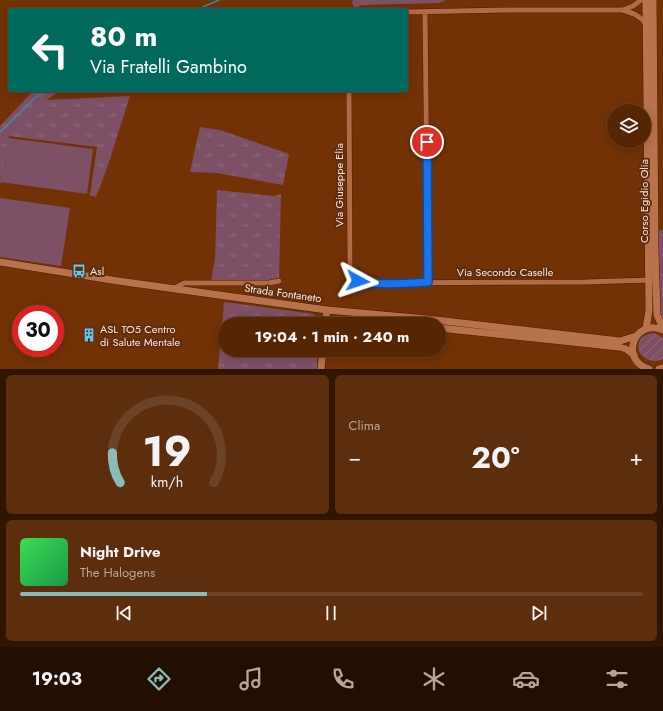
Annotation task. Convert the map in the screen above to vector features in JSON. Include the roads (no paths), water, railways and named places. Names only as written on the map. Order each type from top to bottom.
[{"type":"street","points":[[622,10],[633,6],[641,0]]},
{"type":"street","name":"Corso Egidio Olia","points":[[646,0],[649,189],[649,310],[646,329]]},
{"type":"street","name":"Corso Egidio Olia","points":[[653,0],[657,316],[663,329]]},
{"type":"street","points":[[408,12],[622,10],[634,13],[647,25]]},
{"type":"street","points":[[425,12],[428,282]]},
{"type":"street","name":"Via Giuseppe Elia","points":[[349,92],[350,269],[354,278]]},
{"type":"street","name":"Strada Fontaneto","points":[[0,262],[172,289],[327,310],[620,340],[636,336],[646,329]]},
{"type":"street","name":"Via Secondo Caselle","points":[[354,278],[363,282],[585,282],[656,280]]},
{"type":"street","points":[[172,289],[184,283],[269,283],[279,281]]},
{"type":"street","points":[[326,317],[327,310]]},
{"type":"street","points":[[646,329],[652,327],[663,329]]},
{"type":"street","points":[[446,329],[619,347],[634,355]]},
{"type":"street","points":[[636,336],[632,349],[634,355],[642,367],[649,369]]},
{"type":"street","points":[[321,369],[322,357]]},
{"type":"waterway","points":[[201,8],[219,0]]},
{"type":"waterway","points":[[0,132],[41,92]]},
{"type":"place","name":"Asl","points":[[79,271]]},
{"type":"place","name":"ASL TO5 Centro di Salute Mentale","points":[[89,335]]}]
